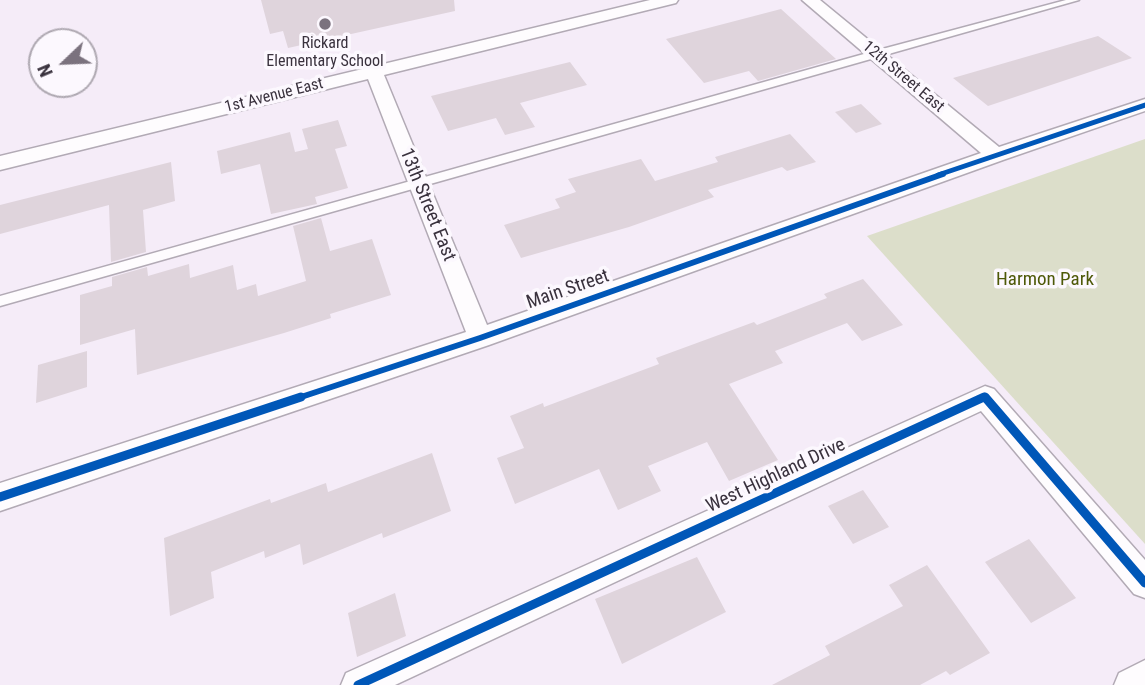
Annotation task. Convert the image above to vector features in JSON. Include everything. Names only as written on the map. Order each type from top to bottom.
[{"type":"street","name":"1st Avenue East","points":[[0,163],[374,72],[616,6],[670,0]]},
{"type":"street","name":"12th Street East","points":[[810,0],[996,155]]},
{"type":"street","name":"13th Street East","points":[[374,72],[480,338]]},
{"type":"street","name":"Main Street","points":[[0,497],[480,338],[1145,105]]},
{"type":"street","name":"West Highland Drive","points":[[358,685],[985,397],[1145,583]]},
{"type":"street","points":[[1131,685],[1145,677]]},
{"type":"lane","points":[[0,301],[874,54],[1075,0]]},
{"type":"green space","name":"Harmon Park","points":[[1145,139],[1145,544],[867,236]]},
{"type":"building","name":"Rickard Elementary School","points":[[261,0],[454,0],[455,11],[288,48],[283,31],[270,34]]},
{"type":"building","points":[[781,9],[836,59],[758,81],[749,71],[704,83],[666,39]]},
{"type":"building","points":[[1098,36],[1132,58],[988,106],[953,78]]},
{"type":"building","points":[[570,62],[587,85],[520,103],[535,127],[505,135],[496,118],[448,131],[431,96]]},
{"type":"building","points":[[861,104],[882,124],[856,133],[835,112]]},
{"type":"building","points":[[338,120],[347,146],[335,149],[348,188],[315,197],[317,204],[271,214],[260,164],[221,174],[217,151],[290,132],[295,152],[308,149],[302,129]]},
{"type":"building","points":[[790,134],[816,162],[787,171],[782,167],[708,190],[714,197],[629,227],[521,258],[504,225],[560,208],[555,199],[576,192],[568,179],[641,159],[655,181],[718,162],[715,157]]},
{"type":"building","points":[[171,162],[175,201],[143,210],[146,252],[111,262],[109,205],[0,234],[0,205]]},
{"type":"building","points":[[321,218],[330,251],[372,239],[391,295],[330,314],[331,318],[284,333],[137,375],[135,329],[80,345],[80,295],[112,286],[112,277],[147,267],[148,276],[189,264],[190,278],[233,265],[237,290],[256,284],[258,296],[306,281],[293,226]]},
{"type":"building","points":[[863,279],[903,325],[862,341],[847,323],[775,351],[783,363],[729,384],[778,460],[729,481],[707,442],[648,466],[661,491],[618,510],[599,469],[515,504],[497,458],[524,448],[510,416],[543,403],[544,407],[659,364],[656,358],[754,322],[757,325],[827,298],[824,294]]},
{"type":"building","points":[[87,351],[87,387],[36,403],[38,365]]},
{"type":"building","points":[[432,453],[451,511],[383,538],[382,533],[303,565],[300,544],[265,558],[264,551],[211,572],[214,598],[170,616],[164,538],[270,499],[271,503],[326,483],[328,492]]},
{"type":"building","points":[[863,490],[889,527],[853,544],[828,506]]},
{"type":"building","points":[[1029,539],[1076,598],[1031,623],[985,562]]},
{"type":"building","points":[[697,557],[726,612],[622,664],[595,599]]},
{"type":"building","points":[[927,565],[990,653],[950,675],[946,671],[920,685],[772,685],[830,655],[825,646],[903,606],[889,585]]},
{"type":"building","points":[[395,593],[406,636],[357,657],[348,613]]},
{"type":"cycle path","points":[[0,497],[480,338],[1145,105]]},
{"type":"cycle path","points":[[358,685],[985,397],[1145,583]]},
{"type":"place","name":"Rickard Elementary School","points":[[325,24]]}]
